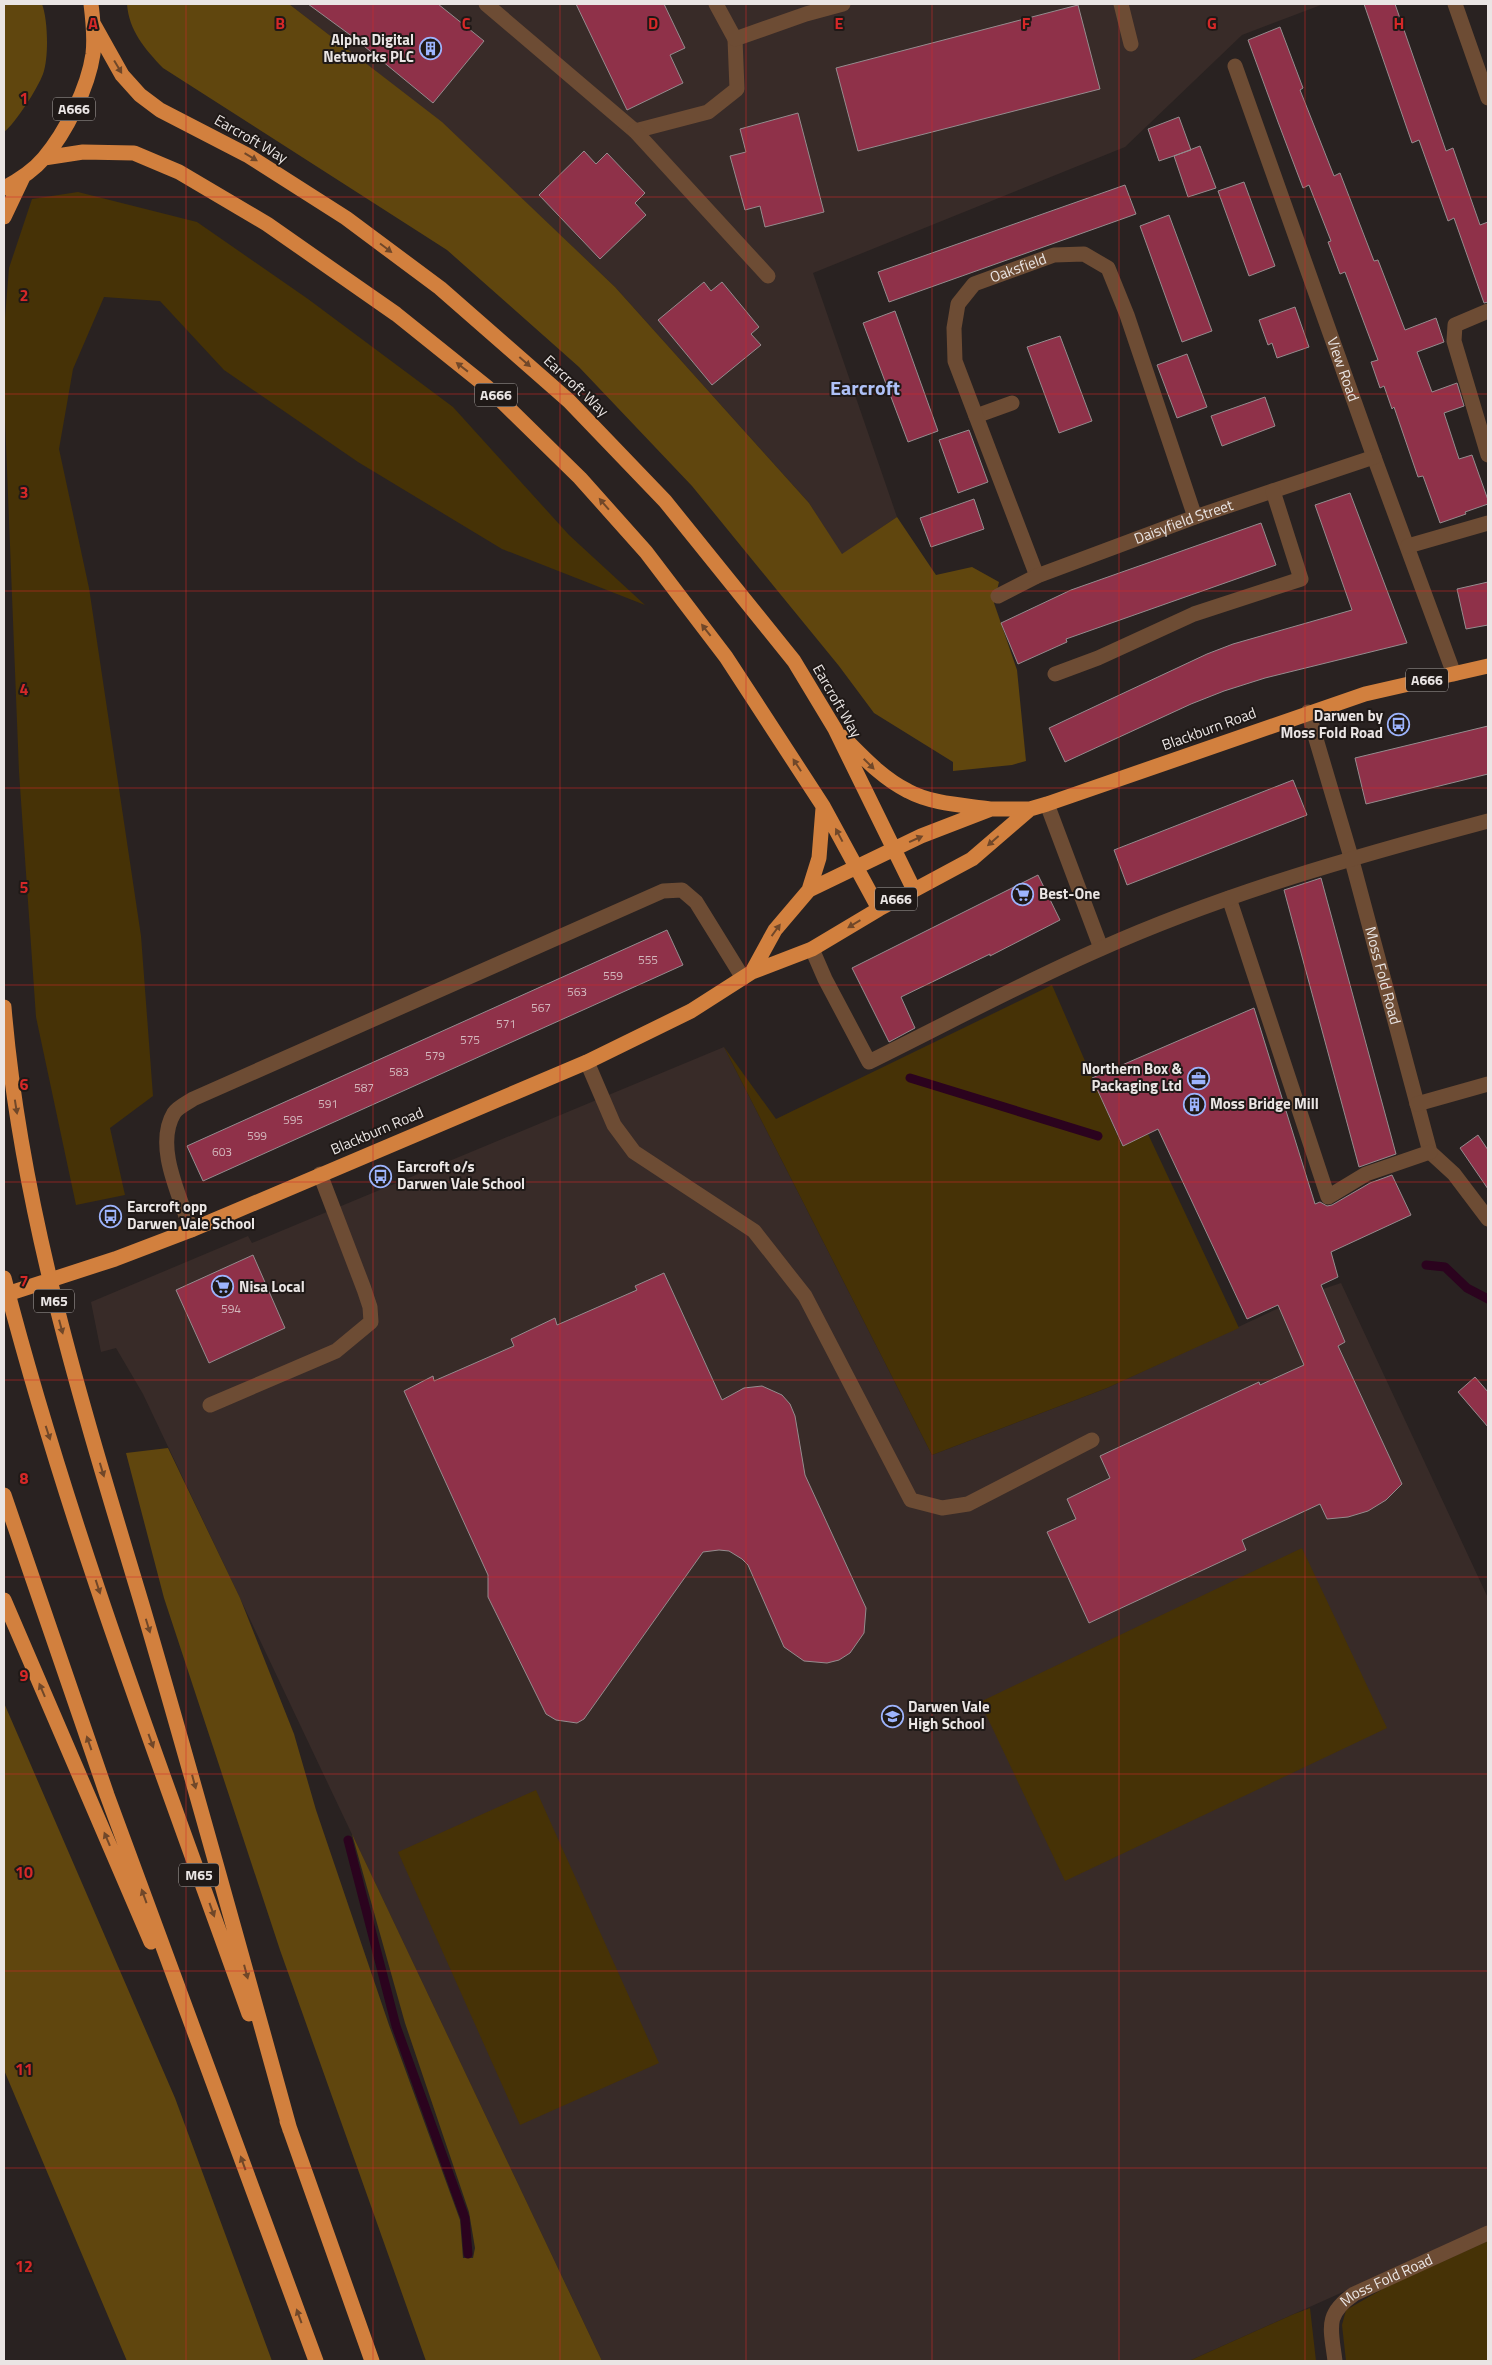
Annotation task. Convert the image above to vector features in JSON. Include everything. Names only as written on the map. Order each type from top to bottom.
[{"type":"highway","name":"A666","points":[[4,188],[23,178],[44,158],[66,125],[82,93],[93,54],[94,25],[91,4]]},
{"type":"highway","name":"Earcroft Way","points":[[94,25],[122,74],[140,95],[160,110],[247,155],[346,218],[440,288],[569,401],[677,516],[794,661],[835,729],[876,810],[892,850],[914,890]]},
{"type":"highway","name":"A666","points":[[44,158],[83,152],[134,153],[179,172],[267,224],[372,297],[487,387],[580,478],[646,552],[726,657],[823,806],[879,909]]},
{"type":"highway","points":[[4,217],[23,178]]},
{"type":"highway","name":"Blackburn Road","points":[[748,975],[775,930],[809,890],[892,850],[991,809],[1030,809],[1365,694],[1488,666]]},
{"type":"highway","points":[[835,729],[876,771],[910,792],[933,800],[991,809]]},
{"type":"highway","points":[[809,890],[819,858],[823,806]]},
{"type":"highway","name":"Blackburn Road","points":[[4,1295],[115,1259],[191,1230],[587,1062],[691,1011],[748,975],[812,949],[879,909],[972,859],[1030,809]]},
{"type":"highway","name":"M65","points":[[4,1007],[8,1062],[38,1228],[73,1373],[189,1764],[290,2130]]},
{"type":"highway","name":"M65","points":[[4,1278],[34,1386],[112,1631],[372,2361]]},
{"type":"highway","points":[[4,1495],[107,1795],[316,2361]]},
{"type":"highway","points":[[4,1600],[223,2109]]},
{"type":"street","points":[[486,4],[634,130],[768,276]]},
{"type":"street","points":[[634,130],[708,112],[737,89],[735,39],[716,4]]},
{"type":"street","points":[[735,39],[805,9],[843,4]]},
{"type":"street","points":[[1121,4],[1131,44]]},
{"type":"street","points":[[1455,4],[1488,98]]},
{"type":"street","name":"View Road","points":[[1235,66],[1374,458],[1454,674]]},
{"type":"street","name":"Oaksfield","points":[[1037,576],[956,361],[954,328],[958,304],[974,284],[1054,255],[1084,254],[1108,268],[1127,315],[1196,517]]},
{"type":"street","points":[[1488,311],[1455,325],[1454,341],[1488,455]]},
{"type":"street","points":[[976,416],[1012,403]]},
{"type":"street","name":"Daisyfield Street","points":[[998,596],[1037,576],[1196,517],[1374,458]]},
{"type":"street","points":[[1055,674],[1098,658],[1194,614],[1301,579],[1273,491]]},
{"type":"street","points":[[1408,546],[1488,523]]},
{"type":"street","name":"Moss Fold Road","points":[[1308,712],[1351,857],[1430,1152]]},
{"type":"street","points":[[1047,804],[1101,948]]},
{"type":"street","points":[[812,949],[825,979],[870,1062],[1101,948],[1229,898],[1351,857],[1488,822]]},
{"type":"street","points":[[191,1230],[166,1152],[166,1131],[175,1112],[193,1099],[663,891],[682,890],[696,902],[748,975]]},
{"type":"street","points":[[1229,898],[1328,1197],[1366,1174],[1430,1152],[1454,1174],[1488,1219]]},
{"type":"street","points":[[587,1062],[614,1125],[634,1152],[754,1231],[805,1296],[911,1500],[942,1508],[968,1504],[1092,1440]]},
{"type":"street","points":[[1417,1104],[1488,1084]]},
{"type":"street","points":[[210,1405],[336,1351],[371,1322],[370,1307],[364,1289],[320,1174]]},
{"type":"street","name":"Moss Fold Road","points":[[1335,2361],[1332,2322],[1334,2312],[1339,2304],[1354,2294],[1488,2233]]},
{"type":"shaded area","points":[[4,4],[42,4],[46,19],[47,39],[43,74],[20,114],[4,132]]},
{"type":"shaded area","points":[[127,4],[289,4],[442,122],[615,287],[809,503],[842,554],[897,517],[936,575],[972,567],[999,582],[994,603],[1017,670],[1026,761],[1012,765],[953,771],[953,762],[874,713],[839,666],[692,486],[579,367],[447,250],[163,68],[139,39],[131,23]]},
{"type":"shaded area","points":[[289,4],[1321,5],[1242,35],[1125,147],[813,273],[897,517],[842,555],[809,503],[615,287],[442,123]]},
{"type":"shaded area","points":[[78,192],[197,222],[308,299],[453,407],[569,535],[645,605],[502,549],[358,462],[224,370],[160,301],[104,297],[73,369],[59,449],[89,588],[141,936],[153,1096],[110,1128],[125,1195],[76,1205],[36,1017],[19,772],[4,394],[4,330],[9,268],[32,199]]},
{"type":"shaded area","points":[[1052,985],[1122,1146],[1148,1134],[1239,1328],[1107,1388],[932,1455],[724,1047],[776,1119]]},
{"type":"shaded area","name":"Darwen Vale High School","points":[[724,1047],[932,1455],[1107,1388],[1311,1293],[1341,1283],[1488,1598],[1488,2227],[1189,2361],[602,2361],[143,1394],[116,1348],[101,1352],[91,1302],[248,1236],[252,1243]]},
{"type":"shaded area","points":[[168,1448],[240,1598],[294,1734],[316,1810],[389,2025],[460,2220],[463,2258],[473,2258],[475,2248],[469,2212],[405,2023],[352,1834],[602,2361],[426,2361],[280,1950],[164,1598],[126,1453]]},
{"type":"shaded area","points":[[1302,1548],[1387,1728],[1065,1881],[980,1702]]},
{"type":"shaded area","points":[[4,1703],[175,2098],[272,2361],[127,2361],[4,2070]]},
{"type":"shaded area","points":[[536,1790],[659,2063],[520,2125],[398,1852]]},
{"type":"shaded area","points":[[1488,2241],[1488,2361],[1346,2361],[1342,2325],[1346,2310],[1388,2286]]},
{"type":"shaded area","points":[[1310,2308],[1316,2361],[1189,2361],[1294,2314]]},
{"type":"building","name":"Alpha Digital Networks PLC","points":[[308,4],[438,4],[484,41],[433,103],[353,37]]},
{"type":"building","points":[[576,4],[664,4],[685,48],[670,55],[683,83],[627,110]]},
{"type":"building","points":[[1364,4],[1395,4],[1446,151],[1453,148],[1480,225],[1488,222],[1488,302],[1484,303],[1454,218],[1448,221],[1419,140],[1412,143]]},
{"type":"building","points":[[1078,5],[1100,89],[858,151],[836,68]]},
{"type":"building","points":[[1280,27],[1303,88],[1300,90],[1334,176],[1340,173],[1374,261],[1378,260],[1405,330],[1436,318],[1444,342],[1417,352],[1432,392],[1457,383],[1464,406],[1444,413],[1459,459],[1472,455],[1488,500],[1488,504],[1465,512],[1466,514],[1440,523],[1423,476],[1418,477],[1394,407],[1392,409],[1384,386],[1380,388],[1371,362],[1378,360],[1345,272],[1340,274],[1328,242],[1331,241],[1309,185],[1303,188],[1248,40]]},
{"type":"building","points":[[798,113],[824,212],[765,227],[760,206],[745,210],[730,156],[746,152],[740,129]]},
{"type":"building","points":[[1179,117],[1191,150],[1159,161],[1148,129]]},
{"type":"building","points":[[1200,146],[1216,188],[1188,197],[1174,156]]},
{"type":"building","points":[[584,151],[596,164],[607,153],[645,193],[635,203],[646,215],[600,259],[539,195]]},
{"type":"building","points":[[1244,182],[1275,266],[1249,276],[1218,191]]},
{"type":"building","points":[[1125,185],[1136,214],[889,302],[878,272]]},
{"type":"building","points":[[1169,215],[1212,331],[1182,342],[1140,226]]},
{"type":"building","points":[[704,282],[711,291],[722,282],[759,327],[751,334],[761,345],[712,385],[658,320]]},
{"type":"building","points":[[1295,307],[1309,347],[1277,358],[1272,343],[1268,345],[1259,320]]},
{"type":"building","points":[[895,311],[938,431],[908,442],[863,323]]},
{"type":"building","points":[[1060,336],[1092,421],[1059,433],[1027,347]]},
{"type":"building","points":[[1187,354],[1207,407],[1177,418],[1157,365]]},
{"type":"building","points":[[1265,397],[1275,426],[1222,446],[1211,416]]},
{"type":"building","points":[[969,430],[988,482],[958,493],[939,440]]},
{"type":"building","points":[[1350,493],[1407,643],[1265,678],[1224,691],[1191,704],[1065,762],[1049,728],[1207,654],[1233,644],[1352,610],[1315,505]]},
{"type":"building","points":[[974,499],[984,529],[931,547],[920,518]]},
{"type":"building","points":[[1261,523],[1276,565],[1066,639],[1067,642],[1018,664],[1001,623],[1071,590]]},
{"type":"building","points":[[1488,582],[1488,625],[1466,629],[1457,589]]},
{"type":"building","points":[[1488,726],[1488,774],[1366,804],[1355,758]]},
{"type":"building","points":[[1293,780],[1307,815],[1127,885],[1114,850]]},
{"type":"building","points":[[1038,875],[1060,920],[990,956],[990,954],[901,997],[915,1028],[889,1042],[852,968]]},
{"type":"building","points":[[1321,878],[1396,1154],[1359,1167],[1284,890]]},
{"type":"building","points":[[667,930],[683,965],[203,1181],[187,1146]]},
{"type":"building","points":[[1254,1008],[1315,1204],[1320,1202],[1327,1206],[1332,1205],[1370,1183],[1392,1175],[1411,1215],[1331,1252],[1338,1277],[1321,1285],[1345,1342],[1338,1346],[1402,1484],[1386,1500],[1368,1511],[1348,1517],[1327,1519],[1320,1504],[1242,1540],[1246,1550],[1089,1623],[1047,1532],[1076,1519],[1067,1499],[1110,1478],[1100,1456],[1259,1382],[1260,1385],[1304,1365],[1278,1305],[1247,1319],[1158,1129],[1123,1146],[1092,1078]]},
{"type":"building","points":[[1478,1135],[1488,1150],[1488,1189],[1460,1148]]},
{"type":"building","points":[[253,1255],[285,1328],[209,1363],[176,1290]]},
{"type":"building","points":[[664,1273],[722,1400],[744,1388],[762,1386],[782,1395],[790,1404],[795,1416],[805,1475],[866,1608],[864,1633],[850,1653],[839,1660],[827,1663],[804,1661],[784,1647],[748,1565],[729,1551],[703,1552],[584,1719],[577,1723],[556,1720],[546,1714],[488,1597],[488,1575],[404,1391],[433,1376],[434,1381],[514,1346],[511,1339],[555,1318],[557,1325],[637,1290],[635,1286]]},
{"type":"building","points":[[1475,1377],[1488,1392],[1488,1427],[1458,1392]]},
{"type":"waterway","points":[[910,1078],[1098,1136]]},
{"type":"waterway","points":[[1426,1265],[1445,1267],[1467,1288],[1488,1299]]},
{"type":"waterway","points":[[348,1840],[396,2026],[465,2218],[468,2254]]},
{"type":"place","name":"Alpha Digital Networks PLC","points":[[430,49]]},
{"type":"place","name":"Darwen by Moss Fold Road","points":[[1399,725]]},
{"type":"place","name":"Best-One","points":[[1023,894]]},
{"type":"place","name":"Northern Box & Packaging Ltd","points":[[1198,1078]]},
{"type":"place","name":"Moss Bridge Mill","points":[[1194,1104]]},
{"type":"place","name":"Earcroft o/s Darwen Vale School","points":[[381,1176]]},
{"type":"place","name":"Earcroft opp Darwen Vale School","points":[[111,1216]]},
{"type":"place","name":"Nisa Local","points":[[223,1287]]},
{"type":"place","name":"Darwen Vale High School","points":[[892,1716]]},
{"type":"district","name":"Earcroft","points":[[865,388]]}]
